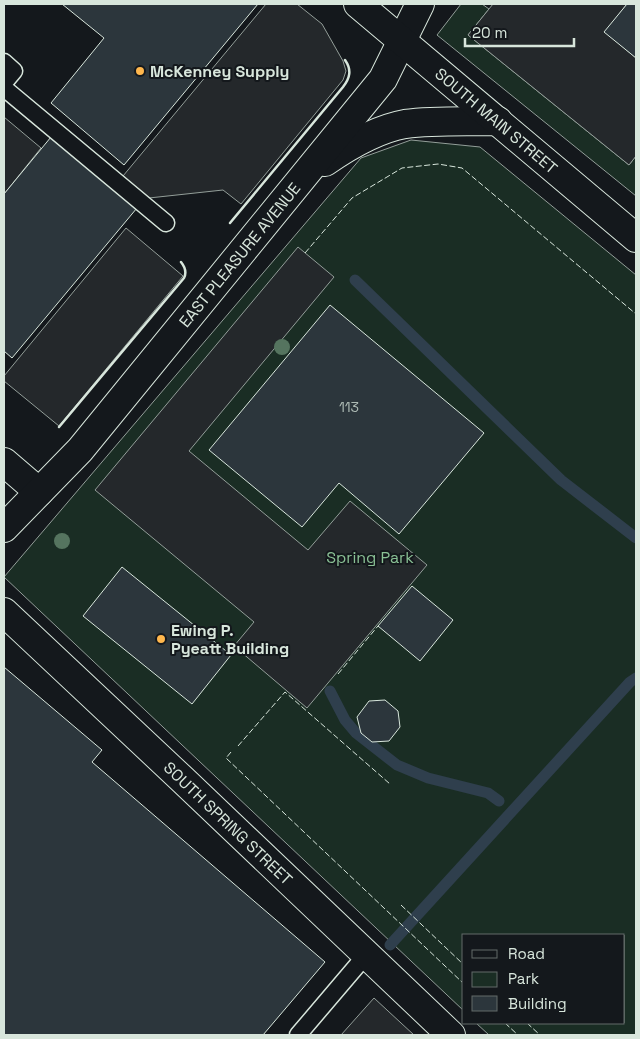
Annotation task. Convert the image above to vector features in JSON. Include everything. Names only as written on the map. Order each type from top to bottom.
[{"type":"street","name":"SOUTH MAIN STREET","points":[[358,4],[636,238]]},
{"type":"street","name":"EAST PLEASURE AVENUE","points":[[4,528],[80,450],[383,79],[403,42],[420,4]]},
{"type":"street","points":[[304,178],[338,153],[372,135],[404,124],[498,121]]},
{"type":"street","points":[[4,462],[39,492]]},
{"type":"street","name":"SOUTH SPRING STREET","points":[[4,612],[184,780],[451,1035]]},
{"type":"lane","points":[[4,62],[14,71],[4,83]]},
{"type":"lane","points":[[4,88],[166,223]]},
{"type":"lane","points":[[298,1035],[366,955]]},
{"type":"green space","points":[[461,4],[482,4],[489,9],[468,35],[629,165],[636,156],[636,196],[437,35]]},
{"type":"green space","name":"Spring Park","points":[[411,140],[480,147],[636,275],[636,1035],[489,1035],[477,1024],[625,1024],[625,934],[462,934],[462,1009],[4,577],[361,158]]},
{"type":"shaded area","points":[[266,4],[297,4],[322,24],[343,61],[346,71],[343,80],[241,204],[223,190],[149,198],[123,176]]},
{"type":"shaded area","points":[[493,4],[627,4],[605,32],[636,58],[636,156],[629,165],[468,35]]},
{"type":"shaded area","points":[[4,117],[41,148],[4,194]]},
{"type":"shaded area","points":[[126,228],[183,276],[59,426],[4,381],[4,376]]},
{"type":"shaded area","points":[[298,247],[334,277],[189,451],[308,550],[350,501],[427,565],[307,708],[234,646],[254,622],[95,490]]},
{"type":"shaded area","points":[[374,998],[414,1035],[341,1035]]},
{"type":"building","name":"McKenney Supply","points":[[62,4],[258,4],[124,165],[51,103],[104,38]]},
{"type":"building","points":[[627,4],[636,4],[636,58],[604,32]]},
{"type":"building","points":[[51,137],[137,208],[12,358],[4,351],[4,194]]},
{"type":"building","points":[[330,305],[484,433],[399,534],[339,483],[302,527],[209,450]]},
{"type":"building","name":"Ewing P. Pyeatt Building","points":[[122,567],[231,655],[192,704],[83,616]]},
{"type":"building","points":[[412,586],[453,620],[420,661],[378,626]]},
{"type":"building","points":[[4,667],[102,750],[92,762],[325,962],[263,1035],[4,1035]]},
{"type":"building","points":[[385,700],[398,711],[400,727],[389,741],[372,742],[361,733],[357,717],[369,701]]},
{"type":"waterway","points":[[355,280],[561,480],[636,538]]},
{"type":"waterway","points":[[390,945],[630,682],[636,678]]},
{"type":"waterway","points":[[330,691],[345,720],[356,733],[397,765],[428,778],[488,793],[499,801]]},
{"type":"fence","points":[[305,253],[352,198],[402,168],[438,164],[462,168],[636,314]]},
{"type":"fence","points":[[338,674],[378,626]]},
{"type":"fence","points":[[238,746],[285,692],[390,784]]},
{"type":"fence","points":[[231,752],[226,758],[462,982]]},
{"type":"fence","points":[[401,905],[462,963]]},
{"type":"fence","points":[[506,1024],[518,1035]]},
{"type":"fence","points":[[528,1024],[540,1035]]},
{"type":"wall","points":[[230,223],[345,84],[349,77],[345,60]]},
{"type":"wall","points":[[59,427],[184,278],[185,270],[181,262]]},
{"type":"place","name":"McKenney Supply","points":[[140,71]]},
{"type":"place","name":"Ewing P. Pyeatt Building","points":[[161,639]]}]
